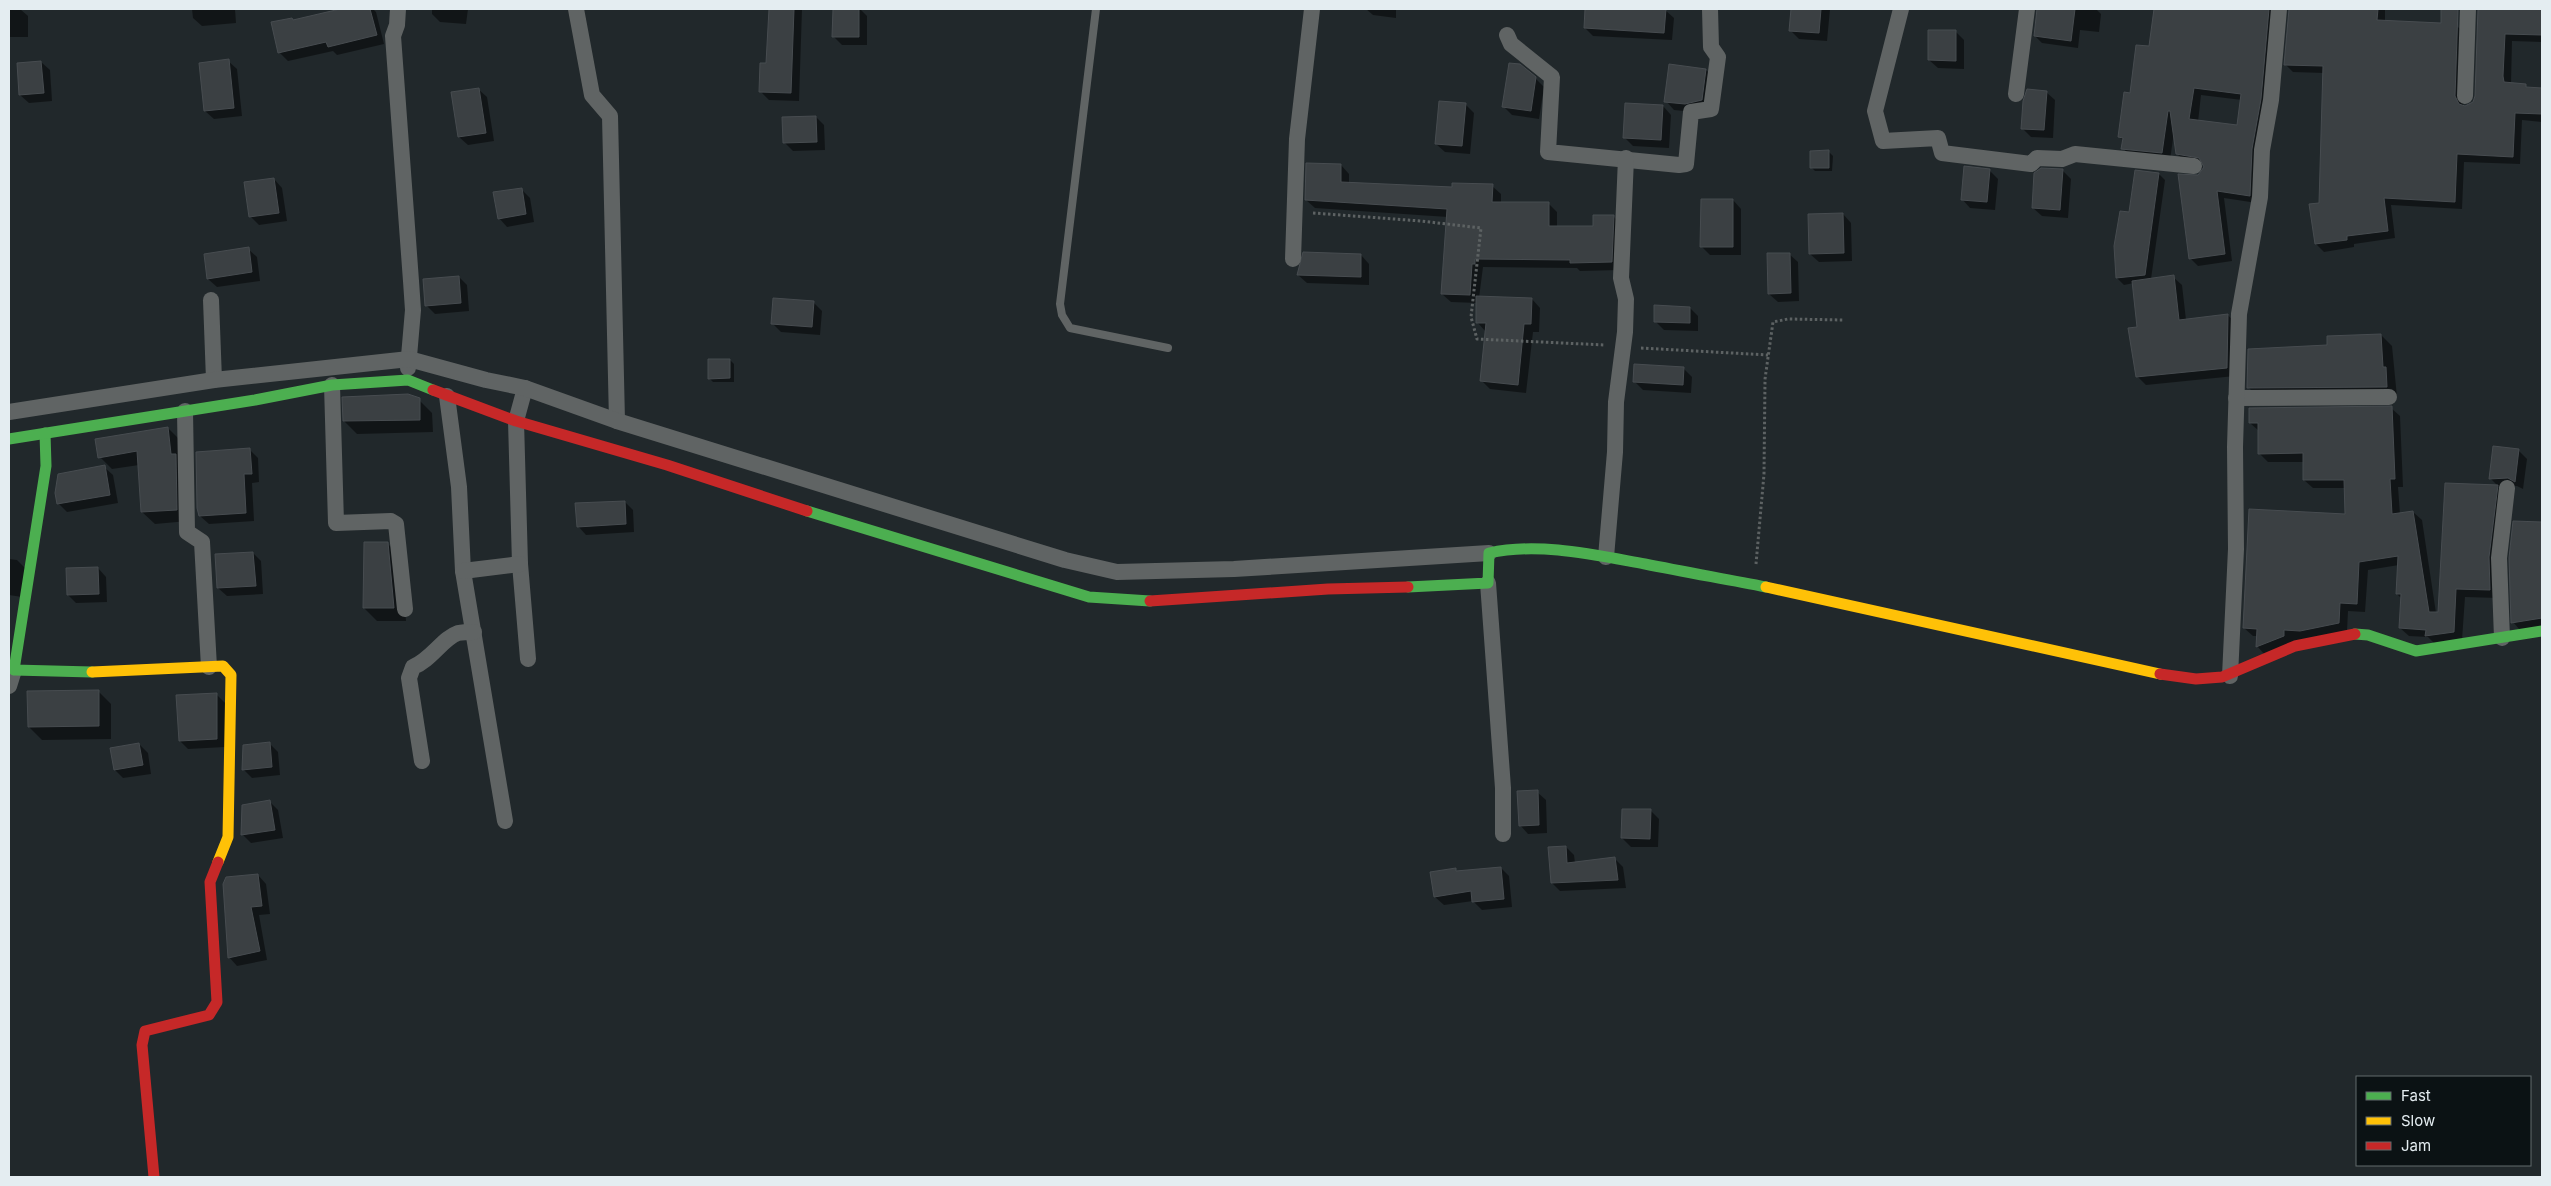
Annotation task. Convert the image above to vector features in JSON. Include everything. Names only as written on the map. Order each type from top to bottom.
[{"type":"street","points":[[398,9],[397,25],[393,36],[412,310],[408,380]]},
{"type":"street","points":[[576,9],[592,95],[610,116],[617,421]]},
{"type":"street","points":[[1293,259],[1297,139],[1312,9]]},
{"type":"street","points":[[1507,35],[1511,44],[1552,77],[1548,152],[1626,158],[1679,165],[1686,164],[1691,112],[1710,109],[1718,57],[1711,47],[1710,9]]},
{"type":"street","points":[[1901,9],[1875,111],[1883,141],[1938,138],[1942,153],[2031,164],[2037,158],[2062,159],[2075,154],[2194,166]]},
{"type":"street","points":[[2016,94],[2027,9]]},
{"type":"street","points":[[2230,676],[2236,549],[2236,398],[2240,314],[2260,197],[2262,150],[2271,100],[2278,9]]},
{"type":"street","points":[[2464,96],[2468,9]]},
{"type":"street","points":[[1606,557],[1615,452],[1616,402],[1623,346],[1626,299],[1620,278],[1626,158]]},
{"type":"street","points":[[211,300],[214,380]]},
{"type":"street","points":[[9,412],[214,380],[409,359],[486,380],[525,388],[617,421],[1065,560],[1117,572],[1234,569],[1490,553],[1503,550],[1550,550],[1606,557],[1754,585],[2162,674],[2200,680],[2230,676],[2280,651],[2351,634],[2371,635],[2388,640],[2404,650],[2416,651],[2542,631]]},
{"type":"street","points":[[9,439],[332,386],[408,380],[516,421],[667,465],[793,507],[1089,597],[1118,601],[1182,601],[1328,589],[1488,583]]},
{"type":"street","points":[[332,386],[336,524],[390,521],[396,524],[405,609]]},
{"type":"street","points":[[525,388],[516,421],[520,564],[528,659]]},
{"type":"street","points":[[447,396],[459,487],[463,572],[505,821]]},
{"type":"street","points":[[2236,398],[2389,397]]},
{"type":"street","points":[[184,411],[187,532],[202,542],[209,667]]},
{"type":"street","points":[[9,686],[46,466],[45,432]]},
{"type":"street","points":[[2502,638],[2500,558],[2507,488]]},
{"type":"street","points":[[1490,553],[1488,583],[1503,788],[1503,834]]},
{"type":"street","points":[[463,572],[520,564]]},
{"type":"street","points":[[422,761],[409,678],[414,668],[426,662],[439,647],[456,634],[474,632]]},
{"type":"street","points":[[11,669],[112,674],[222,666],[228,668],[231,675],[228,837],[210,882],[217,1002],[209,1015],[145,1031],[142,1045],[154,1177]]},
{"type":"lane","points":[[1096,9],[1060,304],[1062,315],[1070,328],[1168,348]]},
{"type":"path","points":[[1294,211],[1422,221],[1481,228],[1472,317],[1476,339],[1623,346],[1768,356]]},
{"type":"path","points":[[1754,585],[1764,474],[1765,379],[1773,322],[1788,319],[1843,320]]},
{"type":"building","points":[[340,9],[370,9],[377,35],[328,47],[326,42],[278,53],[271,22],[292,18],[293,20]]},
{"type":"building","points":[[769,9],[794,9],[791,93],[759,92],[760,63],[766,63]]},
{"type":"building","points":[[833,9],[859,9],[859,37],[832,37]]},
{"type":"building","points":[[1585,9],[1666,9],[1664,33],[1584,28]]},
{"type":"building","points":[[1791,9],[1821,9],[1819,33],[1789,31]]},
{"type":"building","points":[[2037,9],[2075,9],[2071,41],[2034,36]]},
{"type":"building","points":[[2154,9],[2269,9],[2261,99],[2252,149],[2250,196],[2217,191],[2225,254],[2189,259],[2178,174],[2198,175],[2204,167],[2199,158],[2176,154],[2170,111],[2168,111],[2162,153],[2121,149],[2123,138],[2118,137],[2124,92],[2130,93],[2136,45],[2149,46]],"holes":[[[2194,88],[2241,94],[2237,125],[2189,119]]]},
{"type":"building","points":[[2289,9],[2378,9],[2377,20],[2441,23],[2441,9],[2458,9],[2455,96],[2459,104],[2465,106],[2473,102],[2475,96],[2478,9],[2542,9],[2542,35],[2505,34],[2503,76],[2504,82],[2526,84],[2526,87],[2542,88],[2542,114],[2515,113],[2513,157],[2457,154],[2455,202],[2384,198],[2388,231],[2347,236],[2347,240],[2315,244],[2309,204],[2319,203],[2323,66],[2284,65]]},
{"type":"building","points":[[1928,30],[1956,30],[1956,61],[1928,60]]},
{"type":"building","points":[[229,59],[234,108],[204,111],[199,63]]},
{"type":"building","points":[[41,61],[44,93],[19,95],[17,63]]},
{"type":"building","points":[[1509,63],[1520,64],[1536,77],[1531,111],[1502,107]]},
{"type":"building","points":[[1669,64],[1706,69],[1702,100],[1685,104],[1664,102]]},
{"type":"building","points":[[479,88],[486,133],[458,137],[451,92]]},
{"type":"building","points":[[2027,89],[2047,91],[2044,130],[2021,129],[2023,101]]},
{"type":"building","points":[[1439,101],[1466,103],[1462,146],[1435,144]]},
{"type":"building","points":[[1625,103],[1663,105],[1661,140],[1623,138]]},
{"type":"building","points":[[816,116],[817,142],[783,143],[782,117]]},
{"type":"building","points":[[1829,150],[1829,168],[1810,168],[1810,151]]},
{"type":"building","points":[[1306,163],[1341,164],[1341,182],[1452,187],[1452,183],[1493,184],[1492,202],[1549,202],[1549,226],[1593,226],[1593,215],[1614,215],[1612,262],[1570,263],[1570,260],[1475,259],[1475,264],[1472,264],[1470,295],[1441,294],[1447,209],[1305,200]]},
{"type":"building","points":[[1964,166],[1990,169],[1987,202],[1961,200]]},
{"type":"building","points":[[2041,168],[2063,169],[2060,210],[2032,208],[2034,173]]},
{"type":"building","points":[[2135,170],[2159,173],[2145,275],[2116,278],[2114,246],[2120,211],[2129,212]]},
{"type":"building","points":[[274,178],[279,213],[249,217],[244,182]]},
{"type":"building","points":[[522,188],[526,214],[498,219],[493,192]]},
{"type":"building","points":[[1701,199],[1733,199],[1733,247],[1700,247]]},
{"type":"building","points":[[1843,213],[1844,253],[1809,254],[1808,214]]},
{"type":"building","points":[[249,247],[252,272],[207,279],[204,254]]},
{"type":"building","points":[[1303,252],[1361,254],[1361,277],[1297,275]]},
{"type":"building","points":[[1767,253],[1790,253],[1791,293],[1768,294]]},
{"type":"building","points":[[2174,275],[2179,320],[2228,314],[2227,368],[2136,377],[2128,328],[2137,327],[2132,281]]},
{"type":"building","points":[[459,276],[461,303],[425,306],[423,279]]},
{"type":"building","points":[[1476,296],[1532,298],[1531,324],[1524,324],[1518,385],[1480,381],[1486,323],[1476,323]]},
{"type":"building","points":[[773,298],[814,301],[812,327],[771,324]]},
{"type":"building","points":[[1654,305],[1690,307],[1690,323],[1654,322]]},
{"type":"building","points":[[2381,334],[2383,367],[2386,367],[2387,387],[2247,388],[2248,349],[2327,345],[2327,336]]},
{"type":"building","points":[[708,359],[730,359],[730,378],[708,379]]},
{"type":"building","points":[[1634,364],[1684,367],[1683,385],[1633,382]]},
{"type":"building","points":[[408,394],[420,398],[420,420],[343,421],[342,397]]},
{"type":"building","points":[[2392,406],[2395,479],[2390,479],[2392,514],[2413,511],[2429,612],[2438,612],[2445,483],[2498,485],[2489,557],[2490,590],[2456,589],[2454,632],[2425,636],[2426,630],[2399,628],[2401,594],[2396,594],[2398,556],[2359,562],[2357,604],[2340,603],[2339,623],[2300,631],[2284,630],[2284,636],[2256,647],[2257,629],[2243,628],[2249,509],[2345,514],[2344,480],[2303,480],[2303,453],[2258,454],[2258,423],[2249,423],[2249,408]]},
{"type":"building","points":[[168,427],[171,454],[176,454],[177,510],[141,512],[137,451],[98,458],[95,439]]},
{"type":"building","points":[[2493,446],[2519,449],[2515,482],[2508,478],[2489,479]]},
{"type":"building","points":[[250,448],[252,474],[244,474],[246,513],[199,516],[197,508],[196,452]]},
{"type":"building","points":[[105,465],[110,495],[57,504],[55,493],[58,474]]},
{"type":"building","points":[[625,501],[626,524],[577,527],[575,503]]},
{"type":"building","points":[[2513,521],[2542,522],[2542,618],[2511,623],[2509,558]]},
{"type":"building","points":[[364,542],[388,542],[394,608],[363,608]]},
{"type":"building","points":[[253,552],[256,586],[217,588],[215,554]]},
{"type":"building","points":[[98,567],[99,594],[67,595],[66,568]]},
{"type":"building","points":[[99,690],[99,726],[28,727],[27,691]]},
{"type":"building","points":[[217,693],[217,739],[179,741],[176,695]]},
{"type":"building","points":[[270,742],[272,767],[242,770],[243,745]]},
{"type":"building","points":[[139,743],[143,765],[114,770],[110,748]]},
{"type":"building","points":[[1538,790],[1539,825],[1519,826],[1517,791]]},
{"type":"building","points":[[270,800],[275,830],[241,835],[242,805]]},
{"type":"building","points":[[1622,809],[1651,809],[1650,839],[1621,838]]},
{"type":"building","points":[[1566,846],[1567,863],[1615,857],[1618,880],[1551,883],[1548,847]]},
{"type":"building","points":[[1501,867],[1504,899],[1472,902],[1471,891],[1434,897],[1430,872],[1456,868],[1456,871]]},
{"type":"building","points":[[258,874],[262,906],[251,907],[260,951],[228,958],[223,884],[226,877]]},
{"type":"traffic: fast","points":[[9,439],[255,400],[332,385],[408,380],[433,390]]},
{"type":"traffic: fast","points":[[45,433],[46,466],[14,670],[92,672]]},
{"type":"traffic: fast","points":[[807,511],[1089,597],[1150,601]]},
{"type":"traffic: fast","points":[[1408,587],[1488,583],[1489,553],[1527,549],[1547,549],[1587,554],[1766,587]]},
{"type":"traffic: fast","points":[[2355,634],[2368,635],[2416,651],[2542,631]]},
{"type":"traffic: slow","points":[[1766,587],[2160,674]]},
{"type":"traffic: slow","points":[[92,672],[223,666],[231,675],[228,837],[218,862]]},
{"type":"traffic: jam","points":[[433,390],[516,421],[667,465],[807,511]]},
{"type":"traffic: jam","points":[[1150,601],[1328,589],[1408,587]]},
{"type":"traffic: jam","points":[[2160,674],[2196,679],[2222,677],[2295,646],[2355,634]]},
{"type":"traffic: jam","points":[[154,1177],[142,1045],[145,1031],[209,1015],[217,1002],[210,882],[218,862]]}]
